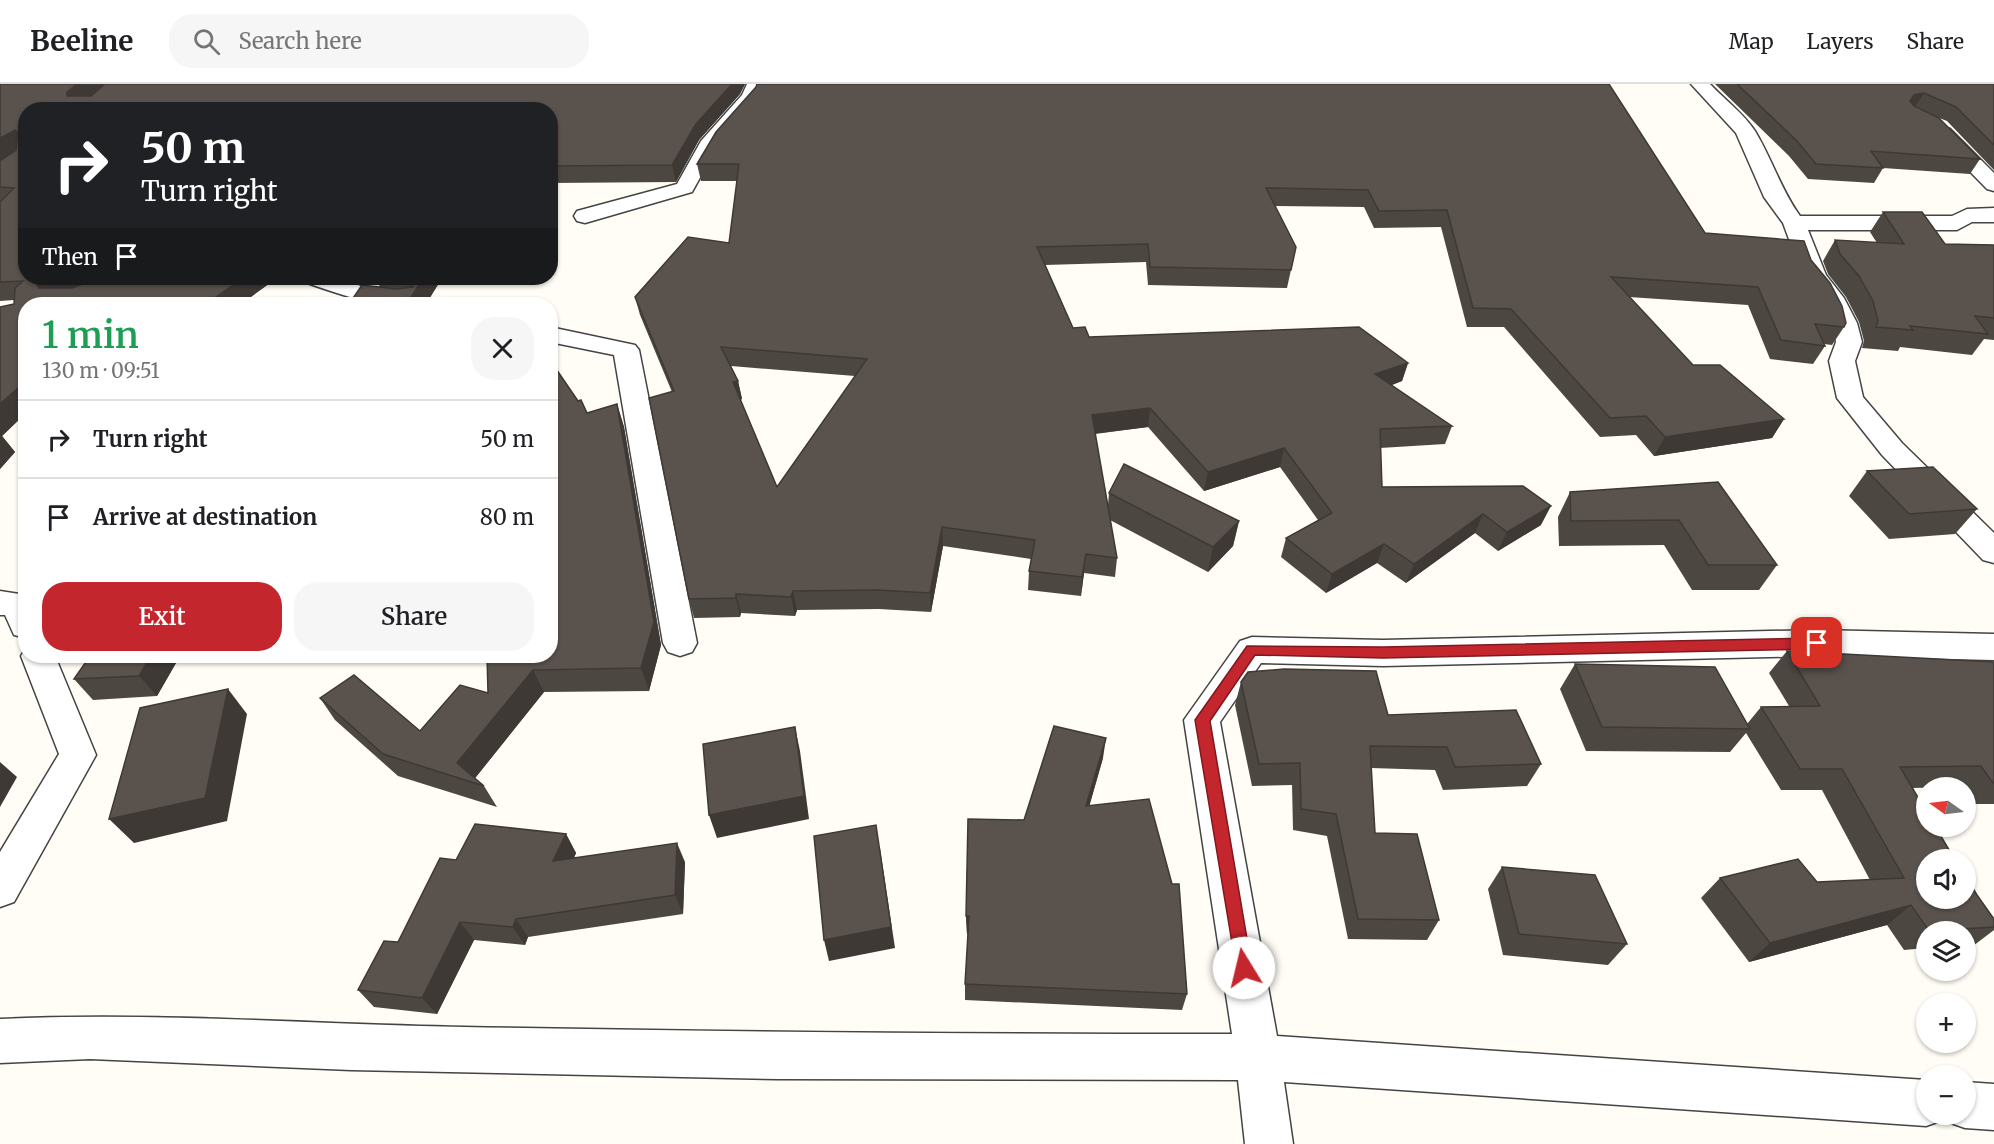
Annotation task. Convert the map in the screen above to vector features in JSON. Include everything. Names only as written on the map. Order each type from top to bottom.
[{"type":"street","points":[[585,216],[685,188],[708,145],[750,97],[756,84]]},
{"type":"street","points":[[1700,84],[1745,131],[1774,197],[1794,223],[1815,277],[1832,298],[1845,323],[1849,342],[1842,361],[1850,398],[1892,449],[1994,552]]},
{"type":"street","points":[[1930,123],[1938,127],[1994,186]]},
{"type":"street","points":[[1794,223],[1957,223],[1967,216],[1994,214]]},
{"type":"street","points":[[335,285],[374,297]]},
{"type":"street","points":[[558,336],[626,350],[680,643]]},
{"type":"street","points":[[0,603],[17,604],[18,606]]},
{"type":"street","points":[[1269,1144],[1258,1058],[1202,720],[1252,650],[1383,653],[1817,643],[1994,647]]},
{"type":"street","points":[[0,889],[78,755],[41,663]]},
{"type":"street","points":[[0,1041],[90,1037],[351,1047],[766,1055],[1258,1058],[1916,1102]]},
{"type":"street","points":[[1976,1106],[1994,1107]]},
{"type":"building","points":[[0,84],[77,84],[67,92],[67,96],[91,96],[105,84],[732,84],[696,124],[672,165],[558,166],[558,102],[18,102],[18,132],[15,130],[0,138]]},
{"type":"building","points":[[757,84],[1609,84],[1705,233],[1804,241],[1811,260],[1830,283],[1842,306],[1846,323],[1844,327],[1815,324],[1825,346],[1781,340],[1758,287],[1611,277],[1693,365],[1720,365],[1784,419],[1665,437],[1646,416],[1610,418],[1511,309],[1473,308],[1447,210],[1379,211],[1368,190],[1266,188],[1296,247],[1291,270],[1150,267],[1148,244],[1037,247],[1073,328],[1085,327],[1089,337],[1359,327],[1408,363],[1375,374],[1452,426],[1380,429],[1382,487],[1523,486],[1551,506],[1507,532],[1483,514],[1414,564],[1384,544],[1332,574],[1286,538],[1332,513],[1284,448],[1208,472],[1150,408],[1092,415],[1117,558],[1086,554],[1082,577],[1029,571],[1035,540],[942,527],[930,593],[877,590],[793,591],[791,597],[736,594],[736,598],[689,599],[649,398],[674,391],[635,297],[688,237],[729,243],[739,164],[697,164],[716,132]],"holes":[[[721,347],[867,359],[777,487],[733,382],[738,381]]]},
{"type":"building","points":[[1737,84],[1994,84],[1994,145],[1956,107],[1924,93],[1914,95],[1910,101],[1914,106],[1939,118],[1980,159],[1871,151],[1883,168],[1816,164],[1797,141]]},
{"type":"building","points":[[18,132],[18,281],[0,282],[0,202],[14,188],[0,187],[0,161],[16,150]]},
{"type":"building","points":[[1883,212],[1922,212],[1945,244],[1994,245],[1994,318],[1975,316],[1988,334],[1910,326],[1913,330],[1876,327],[1878,321],[1873,301],[1859,276],[1840,254],[1835,240],[1904,244]]},
{"type":"building","points":[[18,285],[37,285],[39,288],[72,288],[80,285],[233,285],[216,297],[18,297],[18,388],[0,404],[0,307],[14,304],[15,288]]},
{"type":"building","points":[[362,285],[397,289],[413,287],[412,285],[419,285],[411,297],[354,297]]},
{"type":"building","points":[[558,372],[578,401],[581,400],[587,413],[617,404],[654,622],[641,668],[533,670],[457,763],[484,786],[383,754],[320,698],[354,675],[420,731],[460,685],[488,693],[487,663],[558,663]]},
{"type":"building","points":[[1124,464],[1239,521],[1213,547],[1109,493]]},
{"type":"building","points":[[1933,467],[1977,509],[1909,514],[1867,471]]},
{"type":"building","points":[[1718,482],[1777,565],[1708,565],[1679,520],[1571,521],[1570,492]]},
{"type":"building","points":[[1787,651],[1994,662],[1994,783],[1981,766],[1900,767],[1916,794],[1916,837],[1941,837],[1949,849],[1916,849],[1916,909],[1976,909],[1976,893],[1994,919],[1994,927],[1976,928],[1976,921],[1922,921],[1911,905],[1770,943],[1720,878],[1798,859],[1817,882],[1904,878],[1842,769],[1800,769],[1761,707],[1820,706]]},
{"type":"building","points":[[85,663],[147,663],[139,676],[74,679]]},
{"type":"building","points":[[1575,664],[1715,667],[1750,729],[1602,727]]},
{"type":"building","points":[[1284,669],[1376,671],[1388,715],[1516,710],[1541,764],[1455,767],[1447,747],[1370,746],[1375,833],[1417,834],[1439,920],[1358,919],[1336,814],[1301,809],[1300,763],[1259,764],[1241,682],[1248,672]]},
{"type":"building","points":[[228,689],[205,798],[109,819],[140,708]]},
{"type":"building","points":[[1054,726],[1106,738],[1086,806],[1149,799],[1172,884],[1179,884],[1187,994],[965,984],[969,916],[966,916],[968,819],[1024,820]]},
{"type":"building","points":[[795,727],[804,796],[709,815],[703,744]]},
{"type":"building","points":[[475,824],[566,834],[553,861],[677,843],[675,895],[516,919],[513,927],[460,922],[422,998],[358,990],[384,941],[398,942],[440,858],[456,860]]},
{"type":"building","points":[[876,825],[891,927],[824,940],[814,836]]},
{"type":"building","points":[[1502,867],[1595,875],[1627,944],[1519,934]]},
{"type":"route","points":[[1244,968],[1202,720],[1252,650],[1383,653],[1817,643]]}]
